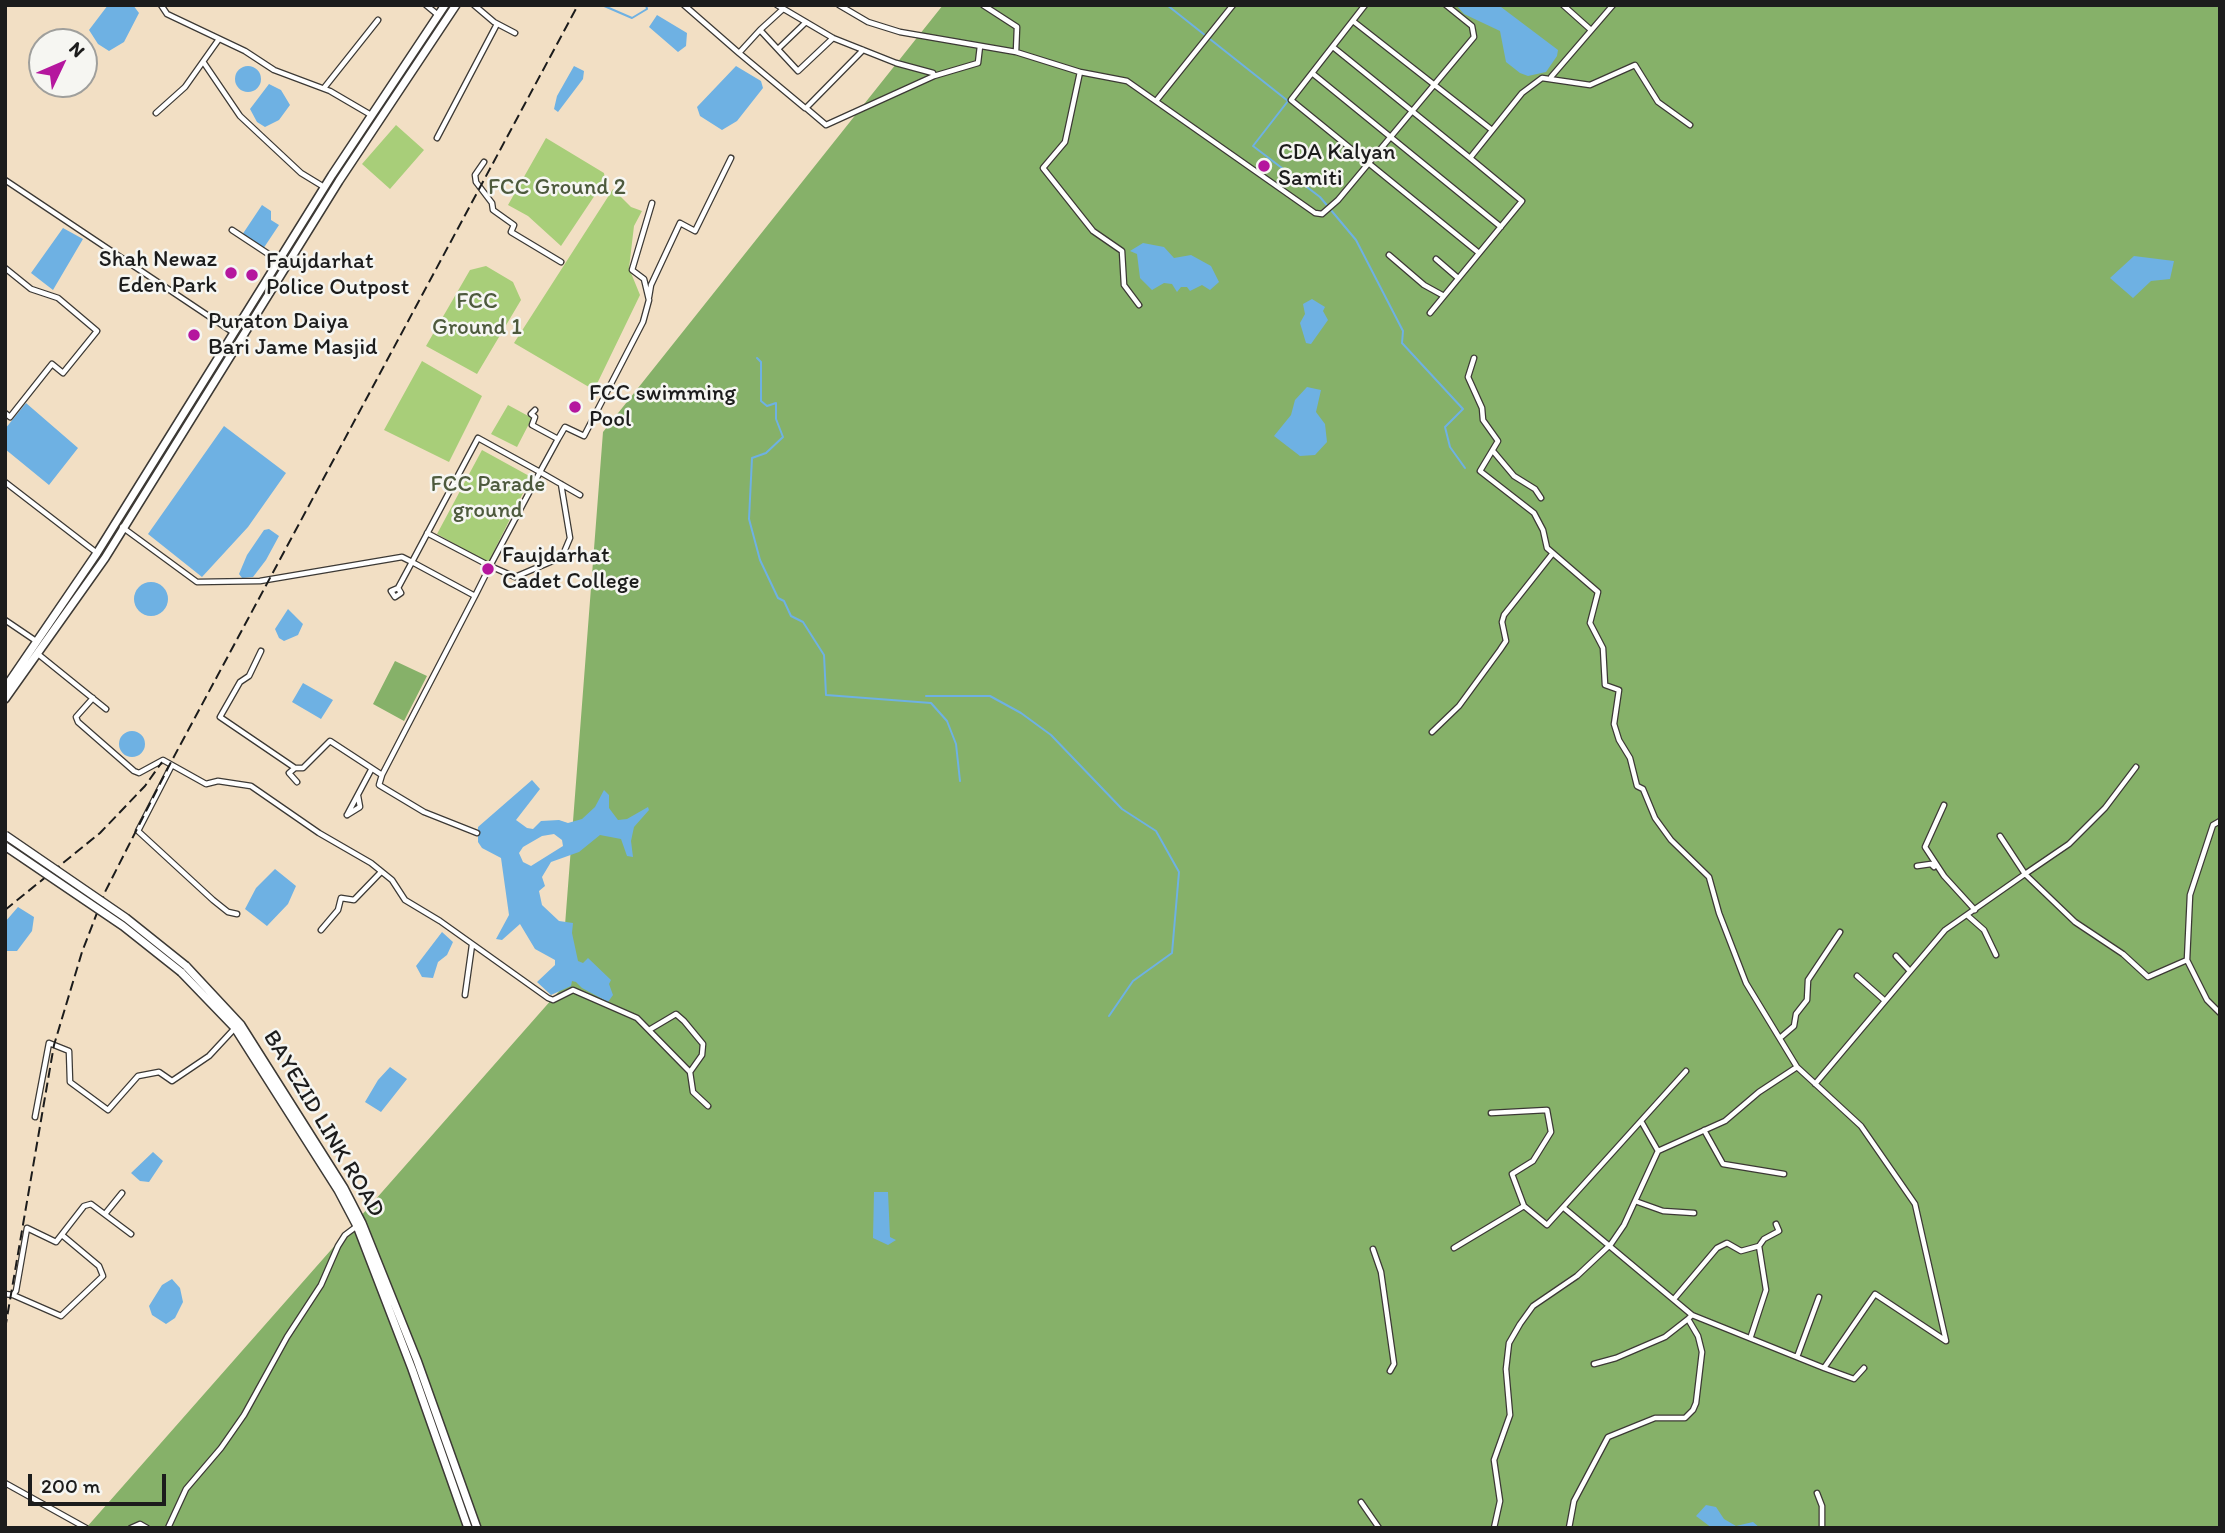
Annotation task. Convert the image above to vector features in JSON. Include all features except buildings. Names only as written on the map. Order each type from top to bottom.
[{"type":"main road","points":[[5,688],[97,552],[370,115],[445,5]]},
{"type":"main road","points":[[5,699],[82,593],[339,181],[457,5]]},
{"type":"main road","name":"BAYEZID LINK ROAD","points":[[5,835],[126,918],[184,969],[241,1025],[344,1188],[362,1223],[416,1360],[477,1528]]},
{"type":"main road","name":"BAYEZID LINK ROAD","points":[[5,846],[184,969],[235,1028],[338,1191],[356,1226],[419,1386],[468,1528]]},
{"type":"street","points":[[161,5],[166,14],[219,39],[274,70],[324,88],[370,115]]},
{"type":"street","points":[[426,5],[438,15]]},
{"type":"street","points":[[474,5],[497,24],[515,33]]},
{"type":"street","points":[[684,5],[826,125],[934,76],[978,63],[980,46]]},
{"type":"street","points":[[777,5],[833,38],[933,73],[934,76]]},
{"type":"street","points":[[839,5],[868,22],[900,32],[1016,52],[1080,72],[1126,81],[1315,213],[1322,214],[1370,163],[1474,37],[1472,26],[1446,5]]},
{"type":"street","points":[[1156,101],[1233,5]]},
{"type":"street","points":[[1365,5],[1291,100],[1479,253]]},
{"type":"street","points":[[1563,5],[1591,30]]},
{"type":"street","points":[[1550,78],[1613,5]]},
{"type":"street","points":[[984,6],[1017,27],[1016,52]]},
{"type":"street","points":[[739,52],[783,9]]},
{"type":"street","points":[[324,88],[378,20]]},
{"type":"street","points":[[1353,20],[1492,130]]},
{"type":"street","points":[[778,48],[805,23]]},
{"type":"street","points":[[436,138],[497,24]]},
{"type":"street","points":[[760,30],[798,71],[833,38]]},
{"type":"street","points":[[156,113],[185,87],[219,39]]},
{"type":"street","points":[[1333,47],[1522,201],[1430,313]]},
{"type":"street","points":[[806,108],[863,50]]},
{"type":"street","points":[[204,63],[240,116],[301,173],[325,187]]},
{"type":"street","points":[[1470,158],[1522,93],[1542,78],[1591,85],[1635,65],[1658,102],[1690,125]]},
{"type":"street","points":[[1080,72],[1065,142],[1043,168],[1093,231],[1122,251],[1124,285],[1139,305]]},
{"type":"street","points":[[1312,74],[1501,227]]},
{"type":"street","points":[[477,833],[424,813],[379,785],[382,775],[565,427],[584,436],[643,322],[652,285],[680,223],[695,231],[732,158]]},
{"type":"street","points":[[484,162],[475,175],[476,182],[492,203],[493,210],[514,225],[511,232],[561,262]]},
{"type":"street","points":[[5,180],[235,333]]},
{"type":"street","points":[[649,300],[644,279],[632,270],[652,202]]},
{"type":"street","points":[[232,230],[279,261]]},
{"type":"street","points":[[1389,255],[1424,285],[1444,296]]},
{"type":"street","points":[[1436,259],[1458,278]]},
{"type":"street","points":[[5,268],[31,289],[58,298],[97,331],[63,373],[52,364],[10,418],[5,413]]},
{"type":"street","points":[[1474,358],[1468,377],[1482,408],[1483,420],[1498,441],[1480,471],[1534,513],[1543,530],[1547,548],[1598,592],[1590,622],[1603,648],[1605,685],[1619,690],[1614,724],[1619,740],[1630,758],[1637,786],[1643,789],[1655,818],[1671,840],[1709,877],[1719,913],[1746,983],[1797,1067],[1861,1126],[1915,1204],[1946,1341],[1875,1294],[1824,1368]]},
{"type":"street","points":[[535,410],[531,414],[535,417],[532,425],[558,439]]},
{"type":"street","points":[[398,588],[478,438],[580,495]]},
{"type":"street","points":[[1493,451],[1514,476],[1535,489],[1541,498]]},
{"type":"street","points":[[5,482],[97,552]]},
{"type":"street","points":[[427,533],[515,577],[562,557],[570,538],[561,484]]},
{"type":"street","points":[[115,524],[197,582],[260,581],[402,557],[475,596]]},
{"type":"street","points":[[1432,732],[1459,705],[1500,650],[1506,641],[1502,622],[1504,615],[1553,553]]},
{"type":"street","points":[[5,620],[37,641]]},
{"type":"street","points":[[261,651],[249,676],[240,682],[220,717],[295,768],[303,768],[330,741],[382,775]]},
{"type":"street","points":[[37,654],[106,709]]},
{"type":"street","points":[[93,698],[76,717],[78,722],[134,771],[139,773],[163,760],[206,784],[218,781],[251,786],[382,872],[392,880],[405,900],[553,1000],[576,991],[637,1018],[690,1072],[693,1092],[708,1106]]},
{"type":"street","points":[[172,765],[138,831],[212,900],[228,912],[237,914]]},
{"type":"street","points":[[1815,1084],[1945,930],[2069,844],[2105,808],[2136,767]]},
{"type":"street","points":[[295,768],[287,775],[297,782]]},
{"type":"street","points":[[358,795],[371,770]]},
{"type":"street","points":[[1944,805],[1925,847],[1941,872],[1975,910]]},
{"type":"street","points":[[2220,821],[2213,825],[2190,895],[2187,960],[2207,1000],[2220,1013]]},
{"type":"street","points":[[2000,836],[2025,874],[2075,922],[2123,954],[2148,977],[2187,960]]},
{"type":"street","points":[[1917,866],[1931,864],[1941,872]]},
{"type":"street","points":[[321,930],[338,910],[341,898],[354,900],[382,872]]},
{"type":"street","points":[[1967,915],[1984,930],[1996,955]]},
{"type":"street","points":[[1780,1038],[1794,1026],[1796,1014],[1807,1000],[1808,980],[1840,932]]},
{"type":"street","points":[[464,995],[472,945]]},
{"type":"street","points":[[1896,956],[1909,970]]},
{"type":"street","points":[[1857,976],[1884,1000]]},
{"type":"street","points":[[649,1030],[676,1014],[684,1021],[703,1044],[702,1055],[690,1072]]},
{"type":"street","points":[[35,1117],[49,1043],[69,1051],[70,1082],[108,1110],[138,1076],[159,1072],[172,1081],[209,1056],[235,1028]]},
{"type":"street","points":[[1494,1528],[1500,1501],[1494,1460],[1510,1415],[1506,1369],[1509,1343],[1534,1306],[1577,1276],[1611,1244],[1658,1151],[1725,1121],[1759,1092],[1797,1067]]},
{"type":"street","points":[[1490,1113],[1547,1110],[1551,1132],[1533,1161],[1512,1174],[1524,1206],[1547,1225],[1686,1072]]},
{"type":"street","points":[[1641,1121],[1658,1151]]},
{"type":"street","points":[[1704,1130],[1723,1164],[1784,1174]]},
{"type":"street","points":[[105,1215],[122,1193]]},
{"type":"street","points":[[1635,1201],[1663,1212],[1695,1213]]},
{"type":"street","points":[[13,1295],[27,1228],[56,1242],[84,1206],[91,1204],[131,1234]]},
{"type":"street","points":[[1454,1248],[1524,1206]]},
{"type":"street","points":[[1564,1208],[1611,1244],[1674,1299],[1690,1317],[1702,1352],[1693,1410],[1685,1418],[1655,1418],[1608,1437],[1574,1501],[1569,1528]]},
{"type":"street","points":[[1674,1299],[1717,1248],[1727,1243],[1741,1251],[1759,1246],[1764,1239],[1779,1231],[1776,1224]]},
{"type":"street","points":[[168,1528],[186,1489],[221,1448],[244,1415],[286,1337],[321,1285],[338,1246],[345,1235],[356,1226]]},
{"type":"street","points":[[5,1294],[61,1316],[103,1276],[99,1266],[62,1235]]},
{"type":"street","points":[[1751,1336],[1766,1290],[1759,1246]]},
{"type":"street","points":[[1373,1249],[1381,1272],[1394,1364],[1390,1371]]},
{"type":"street","points":[[1797,1357],[1819,1297]]},
{"type":"street","points":[[1690,1317],[1854,1379],[1864,1368]]},
{"type":"street","points":[[1594,1364],[1616,1358],[1665,1337],[1690,1317]]},
{"type":"street","points":[[5,1483],[86,1528]]},
{"type":"street","points":[[1817,1493],[1822,1506],[1822,1528]]},
{"type":"street","points":[[1361,1502],[1378,1528]]},
{"type":"street","points":[[131,1528],[140,1524],[148,1528]]},
{"type":"green space","points":[[943,5],[2220,5],[2220,1528],[86,1528],[560,990],[603,432]]},
{"type":"green space","points":[[396,125],[424,150],[390,189],[362,164]]},
{"type":"green space","name":"FCC Ground 2","points":[[546,138],[604,173],[605,180],[561,246],[528,216],[508,205]]},
{"type":"green space","points":[[613,189],[631,207],[642,211],[634,226],[629,268],[640,295],[594,390],[514,343]]},
{"type":"green space","name":"FCC Ground 1","points":[[486,266],[513,282],[521,300],[477,374],[426,346],[470,270]]},
{"type":"green space","points":[[422,361],[482,396],[449,462],[384,430]]},
{"type":"green space","points":[[508,405],[532,418],[517,447],[491,434]]},
{"type":"green space","name":"FCC Parade ground","points":[[482,450],[531,477],[488,563],[437,534]]},
{"type":"green space","points":[[395,661],[427,676],[404,721],[373,704]]},
{"type":"water","points":[[108,5],[133,5],[139,13],[124,42],[109,51],[98,44],[98,28],[91,28]]},
{"type":"water","points":[[1456,5],[1501,7],[1558,50],[1557,56],[1546,72],[1528,76],[1520,73],[1506,62],[1500,31],[1464,14]]},
{"type":"water","points":[[657,15],[687,33],[686,46],[678,52],[649,27]]},
{"type":"water","points":[[248,66],[257,70],[261,79],[257,88],[248,92],[239,88],[235,79],[239,70]]},
{"type":"water","points":[[574,66],[584,71],[583,79],[558,112],[554,109],[557,96]]},
{"type":"water","points":[[736,66],[761,81],[763,88],[737,121],[722,130],[700,116],[697,107]]},
{"type":"water","points":[[269,84],[281,90],[290,105],[279,120],[265,127],[257,122],[250,109]]},
{"type":"water","points":[[262,205],[271,211],[271,220],[279,225],[263,249],[242,235]]},
{"type":"water","points":[[63,228],[83,239],[53,290],[31,273]]},
{"type":"water","points":[[1143,243],[1164,247],[1174,258],[1191,255],[1211,266],[1219,282],[1210,290],[1202,285],[1190,291],[1187,287],[1181,287],[1177,292],[1172,284],[1164,283],[1152,290],[1140,278],[1137,254],[1130,251]]},
{"type":"water","points":[[2134,256],[2174,261],[2170,279],[2151,281],[2133,298],[2110,278]]},
{"type":"water","points":[[1312,299],[1325,307],[1323,311],[1328,320],[1311,344],[1306,343],[1300,323],[1305,314],[1303,304]]},
{"type":"water","points":[[1307,387],[1321,390],[1316,412],[1325,424],[1327,442],[1315,455],[1300,456],[1274,436],[1291,415],[1295,400]]},
{"type":"water","points":[[26,403],[78,448],[49,485],[5,449],[5,429]]},
{"type":"water","points":[[224,426],[286,473],[248,527],[202,577],[148,534]]},
{"type":"water","points":[[269,529],[279,536],[266,560],[253,577],[242,578],[239,574],[247,555],[264,530]]},
{"type":"water","points":[[151,582],[163,587],[168,599],[163,611],[151,616],[139,611],[134,599],[139,587]]},
{"type":"water","points":[[288,609],[303,624],[298,635],[284,641],[279,638],[275,629]]},
{"type":"water","points":[[303,683],[333,700],[321,719],[292,702]]},
{"type":"water","points":[[132,731],[141,735],[145,744],[141,753],[132,757],[123,753],[119,744],[123,735]]},
{"type":"water","points":[[532,780],[540,789],[516,820],[527,828],[533,829],[541,821],[559,820],[568,823],[582,819],[595,807],[604,790],[609,795],[609,808],[618,820],[627,819],[648,807],[649,810],[634,827],[631,841],[633,857],[627,856],[621,839],[600,835],[579,852],[551,862],[542,877],[545,886],[539,891],[542,905],[559,921],[573,923],[572,933],[578,961],[583,963],[588,958],[611,980],[609,984],[613,995],[608,1002],[572,981],[571,986],[551,995],[537,982],[555,965],[555,960],[535,949],[520,924],[502,940],[496,939],[509,915],[501,858],[482,848],[478,842],[478,827]],"holes":[[[554,834],[562,840],[563,846],[531,866],[523,862],[519,853],[523,847],[542,836]]]},
{"type":"water","points":[[275,869],[296,886],[288,904],[267,926],[245,909],[256,888]]},
{"type":"water","points":[[18,907],[34,917],[32,931],[17,951],[6,951],[5,922]]},
{"type":"water","points":[[442,932],[453,942],[447,955],[438,962],[433,978],[422,977],[416,966]]},
{"type":"water","points":[[390,1067],[407,1079],[381,1112],[365,1102],[378,1080]]},
{"type":"water","points":[[153,1152],[163,1161],[149,1182],[140,1181],[131,1173]]},
{"type":"water","points":[[874,1192],[888,1192],[890,1237],[896,1240],[888,1245],[873,1238]]},
{"type":"water","points":[[172,1279],[180,1288],[183,1302],[175,1318],[166,1324],[152,1315],[149,1306],[162,1285]]},
{"type":"water","points":[[1706,1505],[1716,1507],[1724,1519],[1736,1526],[1753,1522],[1760,1528],[1712,1528],[1696,1516]]},
{"type":"waterway","points":[[602,5],[632,18],[647,9],[646,5]]},
{"type":"waterway","points":[[1167,5],[1288,101],[1253,146],[1320,197],[1356,240],[1403,331],[1402,343],[1463,409],[1445,427],[1450,447],[1465,468]]},
{"type":"waterway","points":[[757,358],[761,362],[761,401],[767,406],[776,403],[776,419],[783,437],[766,453],[752,458],[749,519],[760,560],[778,598],[784,601],[791,616],[803,622],[824,655],[826,695],[931,703],[947,721],[956,744],[960,781]]},
{"type":"waterway","points":[[926,696],[990,696],[1021,713],[1051,735],[1122,809],[1156,831],[1179,872],[1172,953],[1133,981],[1109,1016]]},
{"type":"railway","points":[[5,1329],[54,1045],[82,952],[105,892],[170,764],[578,5]]},
{"type":"railway","points":[[5,910],[100,833],[145,786],[162,762]]},
{"type":"place","name":"CDA Kalyan Samiti","points":[[1264,166]]},
{"type":"place","name":"Shah Newaz Eden Park","points":[[231,273]]},
{"type":"place","name":"Faujdarhat Police Outpost","points":[[252,275]]},
{"type":"place","name":"Puraton Daiya Bari Jame Masjid","points":[[194,335]]},
{"type":"place","name":"FCC swimming Pool","points":[[575,407]]},
{"type":"place","name":"Faujdarhat Cadet College","points":[[488,569]]}]
